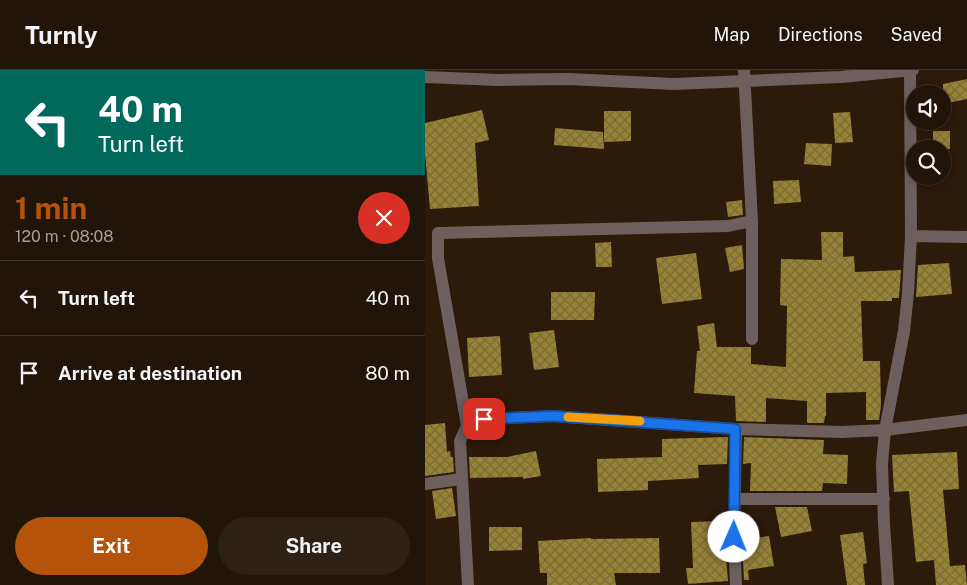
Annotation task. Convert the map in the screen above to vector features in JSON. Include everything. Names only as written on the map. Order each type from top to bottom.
[{"type":"street","points":[[425,77],[498,80],[568,79],[674,84],[744,76],[841,77],[911,70],[911,236],[904,331],[885,430],[882,464],[888,585]]},
{"type":"street","points":[[744,76],[752,221],[753,339]]},
{"type":"street","points":[[468,585],[460,441],[467,426],[438,258],[431,233],[728,226],[752,221]]},
{"type":"street","points":[[911,236],[967,237]]},
{"type":"street","points":[[467,426],[484,419],[553,416],[735,429],[842,432],[885,430],[967,420]]},
{"type":"street","points":[[735,429],[734,537],[736,585]]},
{"type":"street","points":[[425,484],[461,479]]},
{"type":"street","points":[[735,499],[884,498]]},
{"type":"building","points":[[967,79],[967,99],[951,102],[951,85],[943,84]]},
{"type":"building","points":[[482,110],[489,140],[475,143],[479,206],[430,209],[425,153],[425,123]]},
{"type":"building","points":[[604,111],[631,111],[631,141],[604,142]]},
{"type":"building","points":[[850,112],[853,142],[835,143],[833,113]]},
{"type":"building","points":[[555,128],[603,132],[604,149],[554,145]]},
{"type":"building","points":[[933,131],[950,131],[950,140],[933,140]]},
{"type":"building","points":[[806,143],[832,144],[831,166],[804,164]]},
{"type":"building","points":[[799,180],[801,202],[774,204],[773,181]]},
{"type":"building","points":[[742,200],[743,215],[728,217],[726,202]]},
{"type":"building","points":[[821,232],[843,232],[843,257],[854,256],[855,272],[901,270],[899,298],[892,298],[892,301],[861,301],[863,361],[880,361],[881,405],[879,420],[866,420],[866,392],[826,393],[826,416],[824,423],[807,423],[807,401],[766,398],[766,422],[736,421],[735,396],[694,393],[697,351],[700,351],[697,326],[714,323],[717,347],[751,347],[751,364],[786,367],[787,306],[780,305],[781,259],[822,260]]},
{"type":"building","points":[[611,242],[612,267],[596,267],[595,243]]},
{"type":"building","points":[[742,245],[744,269],[730,272],[725,248]]},
{"type":"building","points":[[696,253],[702,299],[662,304],[656,258]]},
{"type":"building","points":[[949,263],[952,294],[916,297],[918,265]]},
{"type":"building","points":[[551,292],[595,292],[594,320],[551,320]]},
{"type":"building","points":[[554,330],[559,367],[534,370],[529,333]]},
{"type":"building","points":[[500,336],[502,375],[469,377],[467,338]]},
{"type":"building","points":[[445,423],[447,452],[450,451],[451,457],[453,457],[454,472],[425,476],[425,425]]},
{"type":"building","points":[[728,437],[727,464],[698,465],[699,478],[648,481],[648,490],[598,492],[597,459],[662,457],[662,439]]},
{"type":"building","points":[[744,437],[824,440],[823,454],[848,455],[847,484],[823,483],[822,491],[750,491],[751,463],[743,464]]},
{"type":"building","points":[[536,451],[541,476],[523,479],[523,477],[470,478],[469,457],[507,457]]},
{"type":"building","points":[[957,452],[959,489],[943,490],[950,566],[965,565],[967,585],[936,585],[934,560],[916,562],[909,491],[894,492],[892,455]]},
{"type":"building","points":[[452,488],[456,516],[436,519],[432,491]]},
{"type":"building","points":[[775,507],[807,507],[812,531],[781,537]]},
{"type":"building","points":[[723,521],[728,581],[688,584],[686,568],[693,568],[691,522]]},
{"type":"building","points":[[489,527],[522,527],[522,550],[489,551]]},
{"type":"building","points":[[863,532],[867,563],[863,564],[865,585],[847,585],[840,535]]},
{"type":"building","points":[[769,536],[774,566],[748,570],[749,580],[744,580],[742,540]]},
{"type":"building","points":[[591,538],[659,538],[660,573],[614,573],[616,585],[547,585],[547,573],[540,573],[538,541]]},
{"type":"slow traffic","points":[[568,417],[640,421]]},
{"type":"route","points":[[484,419],[553,416],[735,429],[734,537]]}]
